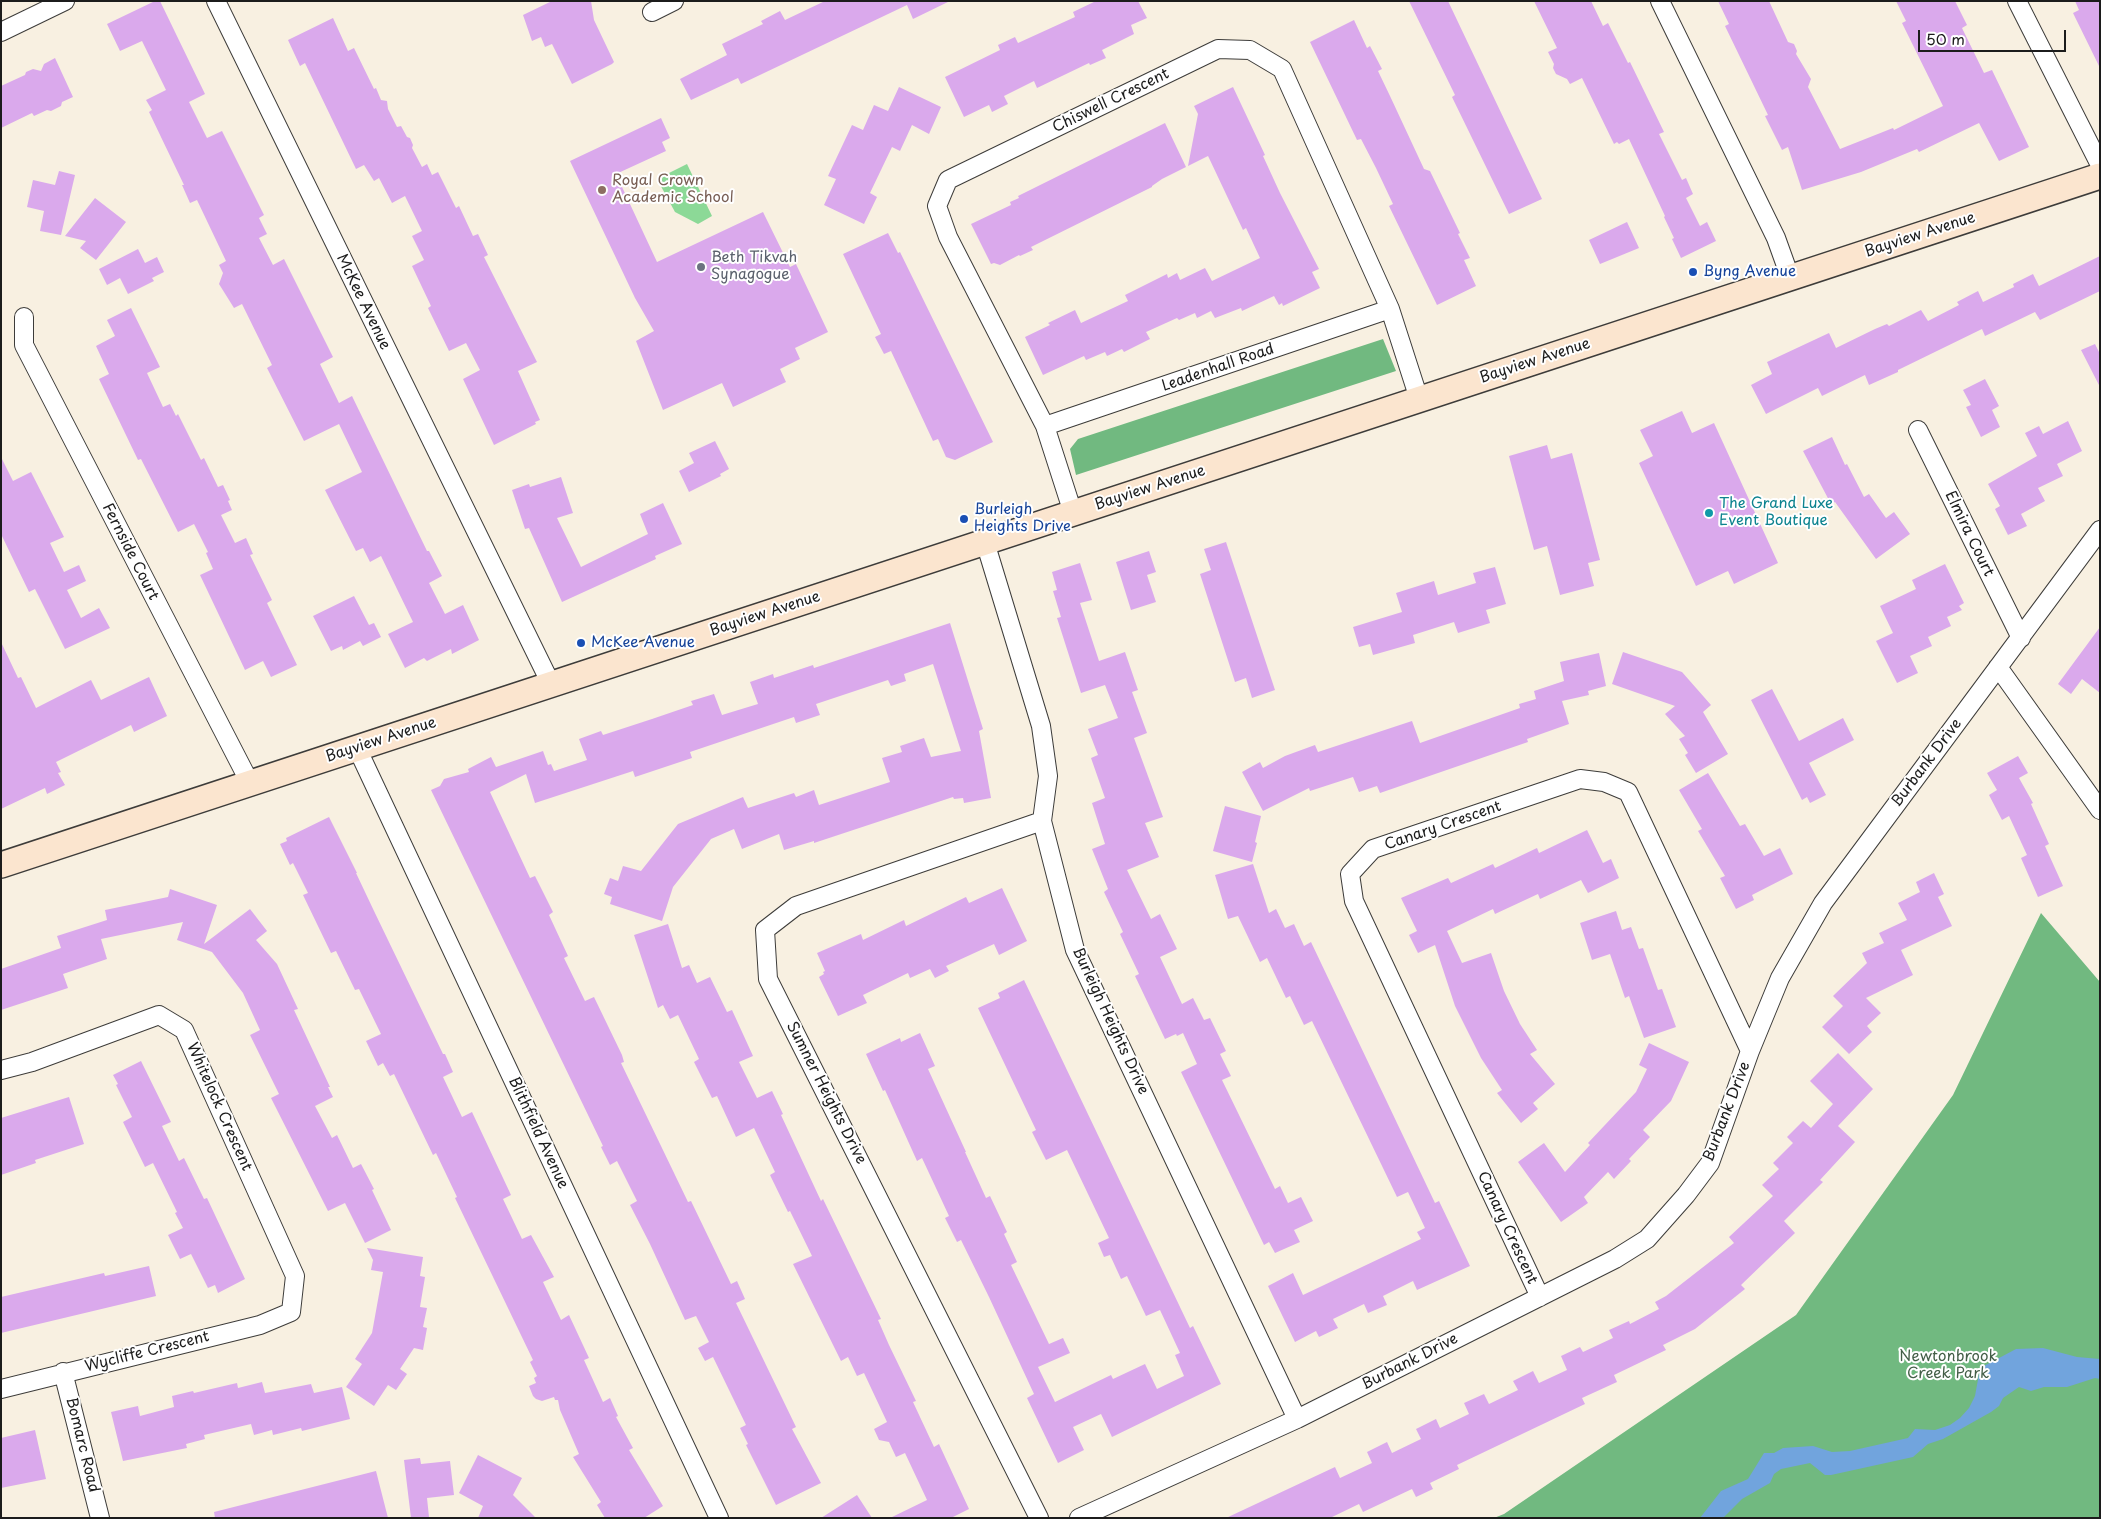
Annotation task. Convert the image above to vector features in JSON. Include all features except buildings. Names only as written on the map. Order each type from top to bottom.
[{"type":"main road","name":"Bayview Avenue","points":[[1,865],[2100,176]]},
{"type":"street","points":[[1,32],[65,1]]},
{"type":"street","name":"McKee Avenue","points":[[216,1],[551,684]]},
{"type":"street","points":[[652,12],[674,1]]},
{"type":"street","points":[[1660,1],[1776,238],[1790,277]]},
{"type":"street","points":[[2018,1],[2100,165]]},
{"type":"street","name":"Chiswell Crescent","points":[[1073,513],[1045,426],[948,237],[937,206],[948,180],[1218,49],[1250,50],[1282,69],[1390,309],[1419,399]]},
{"type":"street","name":"Leadenhall Road","points":[[1045,426],[1390,309]]},
{"type":"street","name":"Fernside Court","points":[[24,317],[24,345],[250,783]]},
{"type":"street","name":"Elmira Court","points":[[1918,430],[2021,638]]},
{"type":"street","name":"Burbank Drive","points":[[1079,1518],[1297,1419],[1615,1260],[1647,1239],[1710,1163],[1750,1051],[1780,978],[1823,903],[2100,530]]},
{"type":"street","name":"Burleigh Heights Drive","points":[[985,542],[1041,726],[1048,776],[1042,821],[1075,950],[1297,1419]]},
{"type":"street","points":[[1998,667],[2100,810]]},
{"type":"street","name":"Blithfield Avenue","points":[[357,748],[719,1518]]},
{"type":"street","name":"Canary Crescent","points":[[1540,1297],[1354,901],[1350,874],[1373,849],[1580,778],[1604,782],[1628,792],[1750,1051]]},
{"type":"street","name":"Sumner Heights Drive","points":[[1039,1518],[768,979],[765,930],[796,906],[1042,821]]},
{"type":"street","name":"Whitelock Crescent","points":[[1,1070],[32,1062],[159,1015],[184,1030],[295,1276],[291,1312]]},
{"type":"street","name":"Wycliffe Crescent","points":[[1,1388],[260,1325],[291,1312]]},
{"type":"street","name":"Bomarc Road","points":[[63,1372],[100,1518]]},
{"type":"green space","points":[[687,164],[712,216],[698,224],[675,212],[657,179]]},
{"type":"green space","points":[[1383,339],[1396,371],[1076,475],[1070,449],[1078,439]]},
{"type":"green space","name":"Newtonbrook Creek Park","points":[[2041,913],[2100,982],[2100,1518],[1494,1518],[1504,1514],[1796,1315],[1953,1095]]},
{"type":"water","points":[[2043,1348],[2077,1357],[2100,1359],[2100,1379],[2095,1378],[2067,1387],[2044,1387],[2031,1391],[2019,1387],[2003,1398],[1999,1406],[1991,1412],[1943,1439],[1928,1444],[1913,1457],[1831,1475],[1825,1475],[1810,1463],[1781,1469],[1774,1474],[1770,1483],[1742,1499],[1723,1518],[1700,1518],[1721,1491],[1748,1479],[1764,1453],[1774,1453],[1783,1448],[1813,1446],[1832,1452],[1850,1451],[1908,1438],[1915,1429],[1935,1430],[1950,1425],[1969,1408],[1975,1396],[1979,1374],[1984,1366],[2016,1349]]},
{"type":"place","name":"Royal Crown Academic School","points":[[602,190]]},
{"type":"place","name":"Beth Tikvah Synagogue","points":[[701,267]]},
{"type":"place","name":"Byng Avenue","points":[[1693,272]]},
{"type":"place","name":"The Grand Luxe Event Boutique","points":[[1709,513]]},
{"type":"place","name":"Burleigh Heights Drive","points":[[964,519]]},
{"type":"place","name":"McKee Avenue","points":[[581,643]]}]
